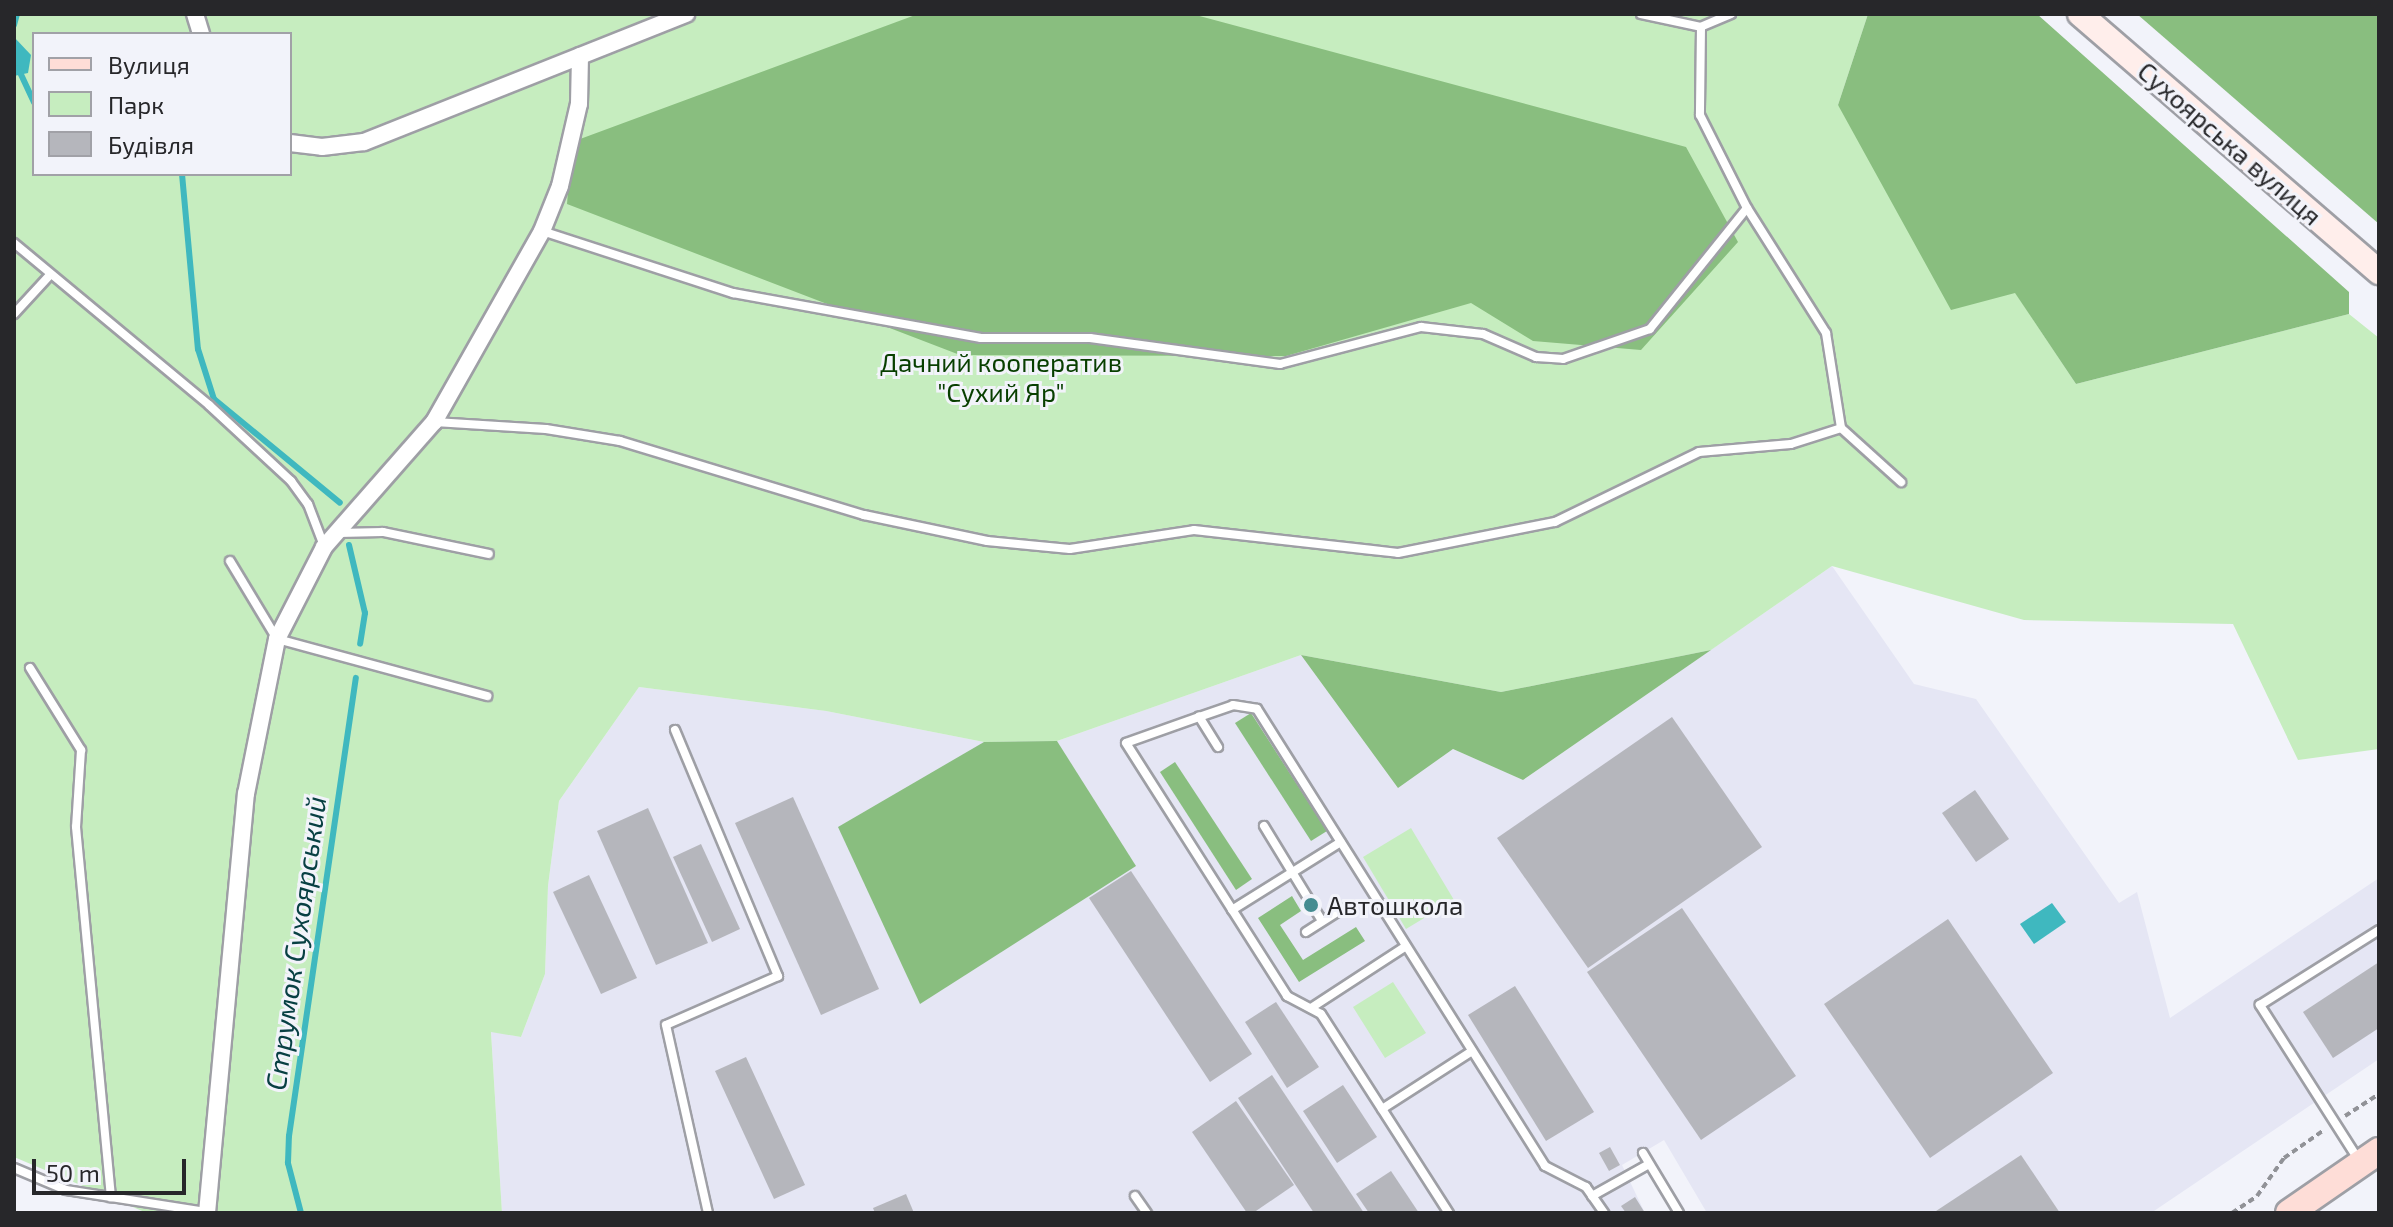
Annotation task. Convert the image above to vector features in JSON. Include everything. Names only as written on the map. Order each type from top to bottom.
[{"type":"main road","points":[[2289,1213],[2370,1157]]},
{"type":"street","points":[[292,143],[322,147],[364,142],[686,14]]},
{"type":"street","name":"Сухоярська вулиця","points":[[2080,14],[2379,272]]},
{"type":"street","points":[[207,1213],[246,794],[277,639],[324,547],[434,422],[542,231],[560,186],[579,104],[580,56]]},
{"type":"lane","points":[[1641,14],[1701,27],[1731,14]]},
{"type":"lane","points":[[1701,27],[1700,115],[1747,208],[1826,333],[1841,428],[1901,482]]},
{"type":"lane","points":[[542,231],[733,293],[981,338],[1090,338],[1280,364],[1421,327],[1483,334],[1536,357],[1563,359],[1650,329],[1747,208]]},
{"type":"lane","points":[[14,243],[49,276],[209,405],[291,481],[308,504],[324,547]]},
{"type":"lane","points":[[14,314],[49,276]]},
{"type":"lane","points":[[434,422],[546,429],[620,441],[864,515],[987,541],[1070,549],[1194,530],[1398,553],[1555,522],[1699,452],[1791,444],[1841,428]]},
{"type":"lane","points":[[337,533],[383,532],[489,554]]},
{"type":"lane","points":[[230,561],[277,639],[487,696]]},
{"type":"lane","points":[[30,668],[81,750],[76,827],[111,1197]]},
{"type":"lane","points":[[1449,1213],[1321,1014],[1287,996],[1126,743],[1233,705],[1257,709],[1545,1166],[1586,1187],[1604,1213]]},
{"type":"lane","points":[[1199,717],[1218,747]]},
{"type":"lane","points":[[675,730],[778,976],[666,1025],[708,1213]]},
{"type":"lane","points":[[1264,826],[1322,921]]},
{"type":"lane","points":[[1232,910],[1341,842]]},
{"type":"lane","points":[[1306,932],[1342,909]]},
{"type":"lane","points":[[2370,1157],[2335,1122],[2260,1005],[2379,930]]},
{"type":"lane","points":[[1311,1008],[1406,946]]},
{"type":"lane","points":[[1382,1109],[1472,1051]]},
{"type":"lane","points":[[1643,1153],[1679,1213]]},
{"type":"lane","points":[[1592,1196],[1649,1164]]},
{"type":"lane","points":[[14,1168],[66,1190],[207,1213]]},
{"type":"lane","points":[[1135,1196],[1147,1213]]},
{"type":"path","points":[[2232,1213],[2257,1196],[2284,1158],[2379,1094]]},
{"type":"shaded area","points":[[1832,566],[1914,684],[1976,699],[2119,903],[2137,892],[2170,1018],[2379,878],[2379,1059],[2151,1213],[1707,1213],[1664,1140],[1622,1165],[1645,1213],[502,1213],[491,1031],[521,1037],[545,974],[548,886],[559,801],[639,687],[826,711],[984,742],[1057,741],[1301,655],[1398,787],[1453,749],[1523,780]]},
{"type":"green space","name":"Дачний кооператив \"Сухий Яр\"","points":[[14,14],[1868,14],[1838,105],[2015,292],[2076,384],[2349,314],[2379,338],[2379,749],[2298,760],[2233,624],[2024,620],[1832,566],[1711,650],[1501,692],[1301,655],[1057,741],[984,742],[826,711],[639,687],[559,801],[548,886],[545,974],[521,1037],[491,1032],[502,1213],[147,1213],[14,1157]]},
{"type":"green space","points":[[918,14],[1192,14],[1686,147],[1738,242],[1641,350],[1533,341],[1471,303],[1286,356],[960,355],[567,204],[572,142]]},
{"type":"green space","points":[[1868,14],[2037,14],[2349,292],[2349,314],[2076,384],[2015,293],[1951,310],[1838,105]]},
{"type":"green space","points":[[2137,14],[2379,14],[2379,224]]},
{"type":"green space","points":[[1711,650],[1523,780],[1453,749],[1398,788],[1301,655],[1501,692]]},
{"type":"green space","points":[[1251,713],[1327,831],[1311,841],[1235,723]]},
{"type":"green space","points":[[1057,741],[1136,866],[920,1004],[838,827],[984,742]]},
{"type":"green space","points":[[1175,762],[1252,879],[1236,890],[1160,772]]},
{"type":"green space","points":[[1411,828],[1454,900],[1406,929],[1363,857]]},
{"type":"green space","points":[[1292,896],[1301,911],[1280,925],[1303,960],[1356,927],[1365,941],[1299,982],[1258,918]]},
{"type":"green space","points":[[1393,982],[1426,1033],[1385,1058],[1353,1007]]},
{"type":"water","points":[[14,37],[31,55],[28,73],[14,76]]},
{"type":"water","points":[[2052,903],[2066,922],[2034,944],[2020,924]]},
{"type":"building","points":[[1672,717],[1762,847],[1588,968],[1497,838]]},
{"type":"building","points":[[1975,790],[2009,839],[1976,862],[1942,813]]},
{"type":"building","points":[[793,797],[879,989],[821,1015],[735,823]]},
{"type":"building","points":[[648,808],[708,943],[656,965],[597,831]]},
{"type":"building","points":[[701,844],[740,929],[712,942],[673,857]]},
{"type":"building","points":[[1131,871],[1252,1054],[1210,1082],[1089,898]]},
{"type":"building","points":[[589,875],[637,978],[601,994],[553,892]]},
{"type":"building","points":[[1682,908],[1796,1076],[1701,1140],[1587,972]]},
{"type":"building","points":[[1948,919],[2053,1073],[1930,1158],[1824,1004]]},
{"type":"building","points":[[2379,962],[2379,1028],[2333,1058],[2303,1012]]},
{"type":"building","points":[[1515,986],[1594,1112],[1546,1141],[1468,1015]]},
{"type":"building","points":[[1276,1002],[1319,1067],[1287,1088],[1245,1022]]},
{"type":"building","points":[[746,1057],[805,1185],[774,1199],[715,1071]]},
{"type":"building","points":[[1272,1075],[1364,1213],[1314,1213],[1238,1098]]},
{"type":"building","points":[[1343,1085],[1377,1137],[1337,1163],[1303,1111]]},
{"type":"building","points":[[1236,1101],[1294,1185],[1253,1213],[1247,1213],[1192,1132]]},
{"type":"building","points":[[1610,1147],[1620,1165],[1609,1171],[1599,1153]]},
{"type":"building","points":[[2021,1155],[2060,1213],[1933,1213]]},
{"type":"building","points":[[1391,1171],[1419,1213],[1369,1213],[1356,1194]]},
{"type":"building","points":[[906,1194],[914,1213],[875,1213],[873,1208]]},
{"type":"building","points":[[1635,1197],[1645,1213],[1626,1213],[1621,1206]]},
{"type":"waterway","name":"Струмок Сухоярський","points":[[14,25],[17,14]]},
{"type":"waterway","name":"Струмок Сухоярський","points":[[18,68],[32,98]]},
{"type":"waterway","name":"Струмок Сухоярський","points":[[182,176],[198,349],[214,399],[340,503]]},
{"type":"waterway","name":"Струмок Сухоярський","points":[[349,545],[365,613],[360,644]]},
{"type":"waterway","name":"Струмок Сухоярський","points":[[301,1213],[288,1163],[289,1136],[356,678]]},
{"type":"place","name":"Автошкола","points":[[1311,905]]}]
